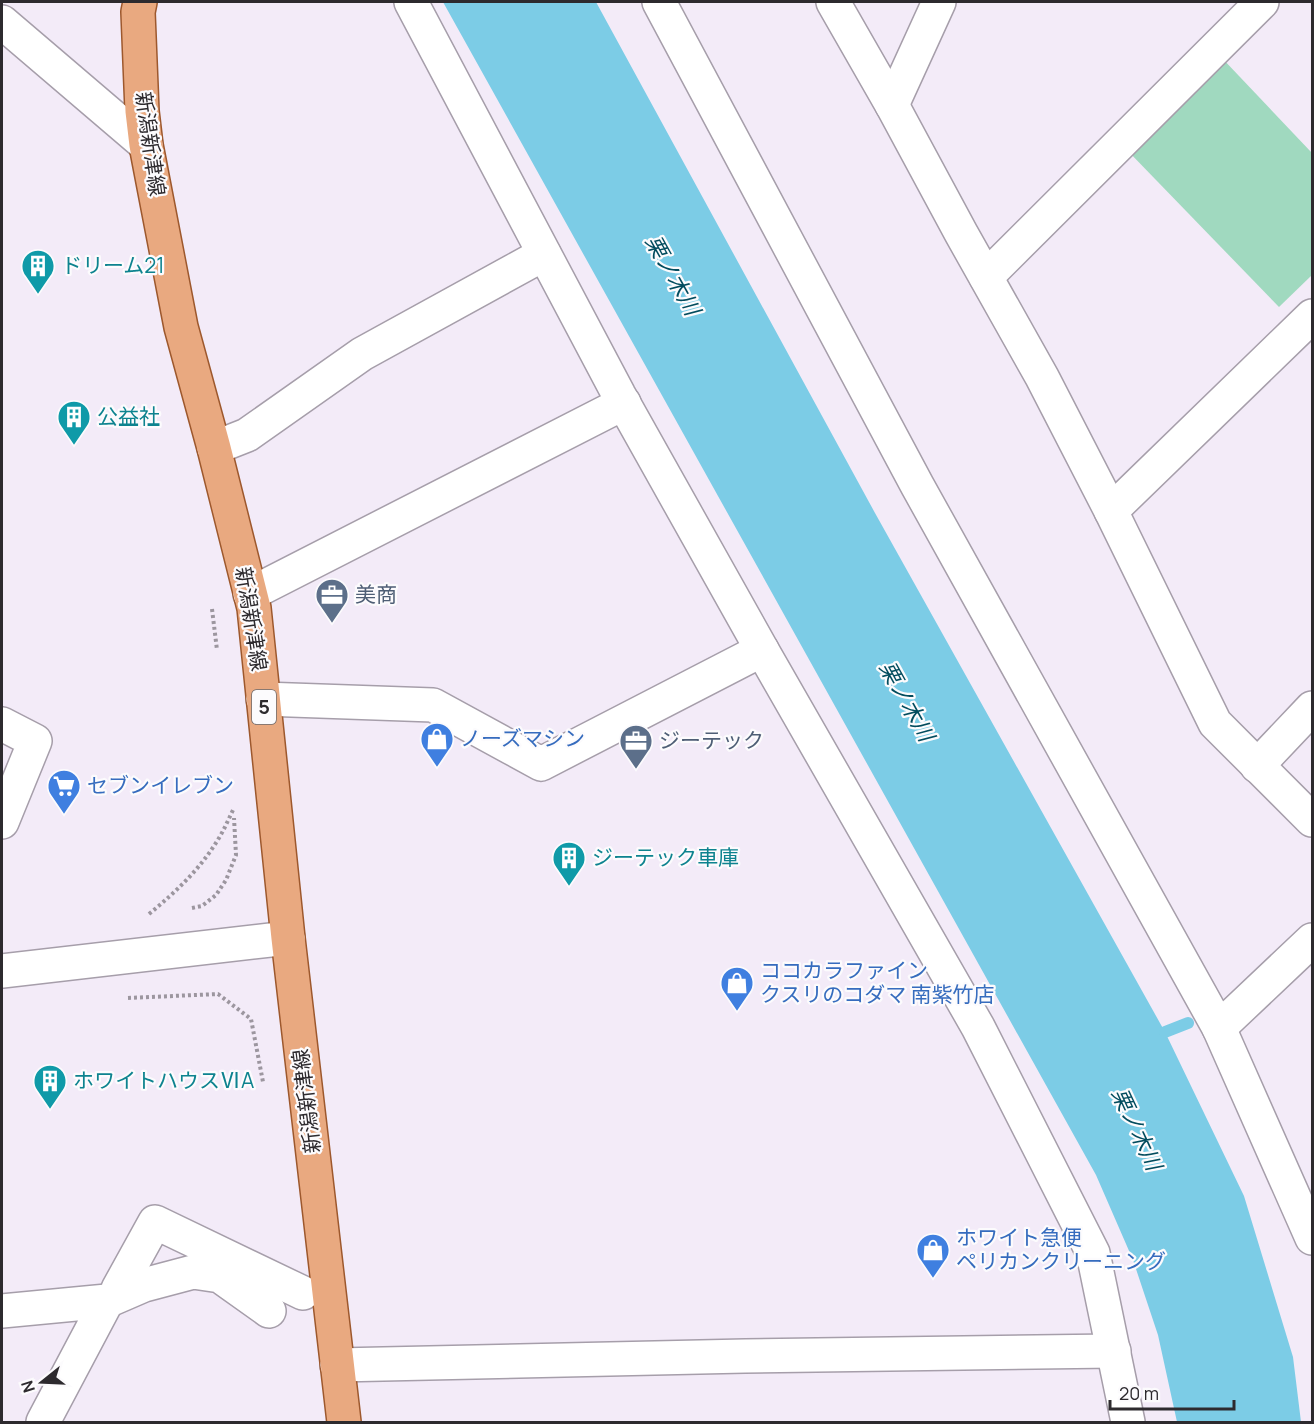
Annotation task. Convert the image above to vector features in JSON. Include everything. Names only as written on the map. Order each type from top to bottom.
[{"type":"main road","name":"新潟新津線","points":[[140,2],[138,12],[142,111],[181,327],[254,608],[288,938],[344,1422]]},
{"type":"street","points":[[411,2],[624,403],[762,650],[978,1027],[1093,1253],[1128,1422]]},
{"type":"street","points":[[659,2],[917,485],[1219,1028],[1312,1238]]},
{"type":"street","points":[[833,2],[1042,377],[1215,723],[1312,820]]},
{"type":"street","points":[[892,105],[939,2]]},
{"type":"street","points":[[986,277],[1262,2]]},
{"type":"street","points":[[2,22],[147,145]]},
{"type":"street","points":[[214,448],[247,435],[362,354],[544,255]]},
{"type":"street","points":[[1111,511],[1312,316]]},
{"type":"street","points":[[250,594],[624,403]]},
{"type":"street","points":[[263,699],[433,705],[541,764],[762,650]]},
{"type":"street","points":[[1257,766],[1312,708]]},
{"type":"street","points":[[2,724],[35,741],[2,822]]},
{"type":"street","points":[[2,971],[288,938]]},
{"type":"street","points":[[1219,1028],[1312,940]]},
{"type":"street","points":[[43,1422],[155,1222],[303,1293]]},
{"type":"street","points":[[2,1311],[113,1295],[193,1272],[220,1276],[269,1311]]},
{"type":"street","points":[[337,1365],[1114,1352]]},
{"type":"path","points":[[212,608],[217,653]]},
{"type":"path","points":[[149,914],[191,877],[221,835],[234,808],[236,855],[226,880],[216,895],[202,906],[192,908]]},
{"type":"path","points":[[138,916],[160,913]]},
{"type":"path","points":[[125,998],[218,994],[251,1019]]},
{"type":"green space","points":[[1221,57],[1312,153],[1312,275],[1279,307],[1126,149]]},
{"type":"water","name":"栗ノ木川","points":[[443,2],[596,2],[875,513],[1165,1032],[1244,1196],[1293,1357],[1301,1422],[1177,1422],[1158,1335],[1133,1260],[1096,1175]]},
{"type":"waterway","points":[[1165,1032],[1188,1023]]},
{"type":"place","name":"ドリーム21","points":[[38,295]]},
{"type":"place","name":"公益社","points":[[74,446]]},
{"type":"place","name":"美商","points":[[332,624]]},
{"type":"place","name":"ノーズマシン","points":[[437,768]]},
{"type":"place","name":"ジーテック","points":[[636,770]]},
{"type":"place","name":"セブンイレブン","points":[[64,815]]},
{"type":"place","name":"ジーテック車庫","points":[[569,887]]},
{"type":"place","name":"ココカラファイン クスリのコダマ 南紫竹店","points":[[737,1012]]},
{"type":"place","name":"ホワイトハウスⅥA","points":[[50,1110]]},
{"type":"place","name":"ホワイト急便 ペリカンクリーニング","points":[[933,1279]]}]
